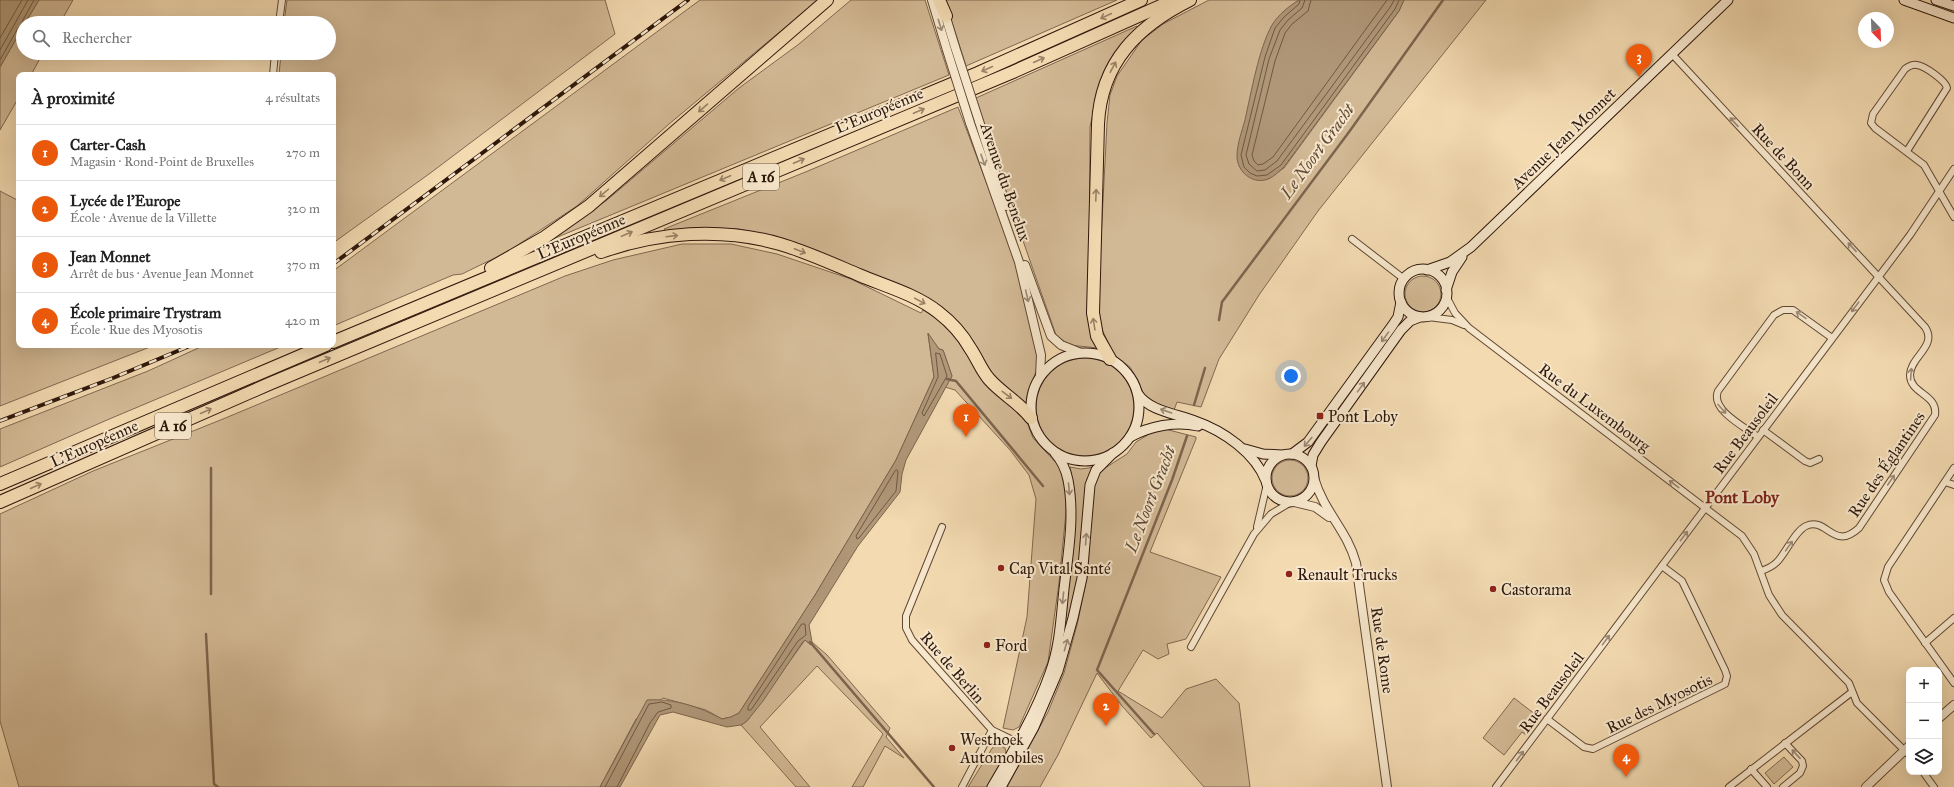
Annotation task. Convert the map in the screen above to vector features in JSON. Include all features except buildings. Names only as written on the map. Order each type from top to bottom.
[{"type":"highway","points":[[336,340],[484,272],[545,237],[589,206],[827,0]]},
{"type":"highway","points":[[718,94],[791,39],[837,0]]},
{"type":"highway","points":[[940,0],[946,16]]},
{"type":"highway","name":"L'Européenne","points":[[336,340],[978,73],[1141,0]]},
{"type":"highway","name":"L'Européenne","points":[[0,502],[346,351],[1013,72],[1174,0]]},
{"type":"highway","points":[[1110,359],[1097,336],[1093,313],[1100,103],[1111,70],[1133,39],[1161,16],[1190,0]]},
{"type":"highway","points":[[346,351],[474,304],[606,250],[638,242],[674,236],[703,234],[731,235],[758,239],[791,248],[900,291],[928,305],[947,319],[962,336],[991,381],[1021,405],[1031,418]]},
{"type":"highway","points":[[262,372],[314,348]]},
{"type":"highway","name":"L'Européenne","points":[[0,484],[319,348]]},
{"type":"main road","name":"Avenue Jean Monnet","points":[[1427,270],[1450,262],[1471,247],[1728,0]]},
{"type":"main road","points":[[1904,0],[1954,18]]},
{"type":"main road","points":[[1936,0],[1954,6]]},
{"type":"main road","name":"Avenue Jean Monnet","points":[[1446,293],[1454,269],[1471,247]]},
{"type":"main road","points":[[1136,391],[1149,404],[1201,423],[1215,430],[1239,446],[1257,463],[1270,491],[1276,498],[1292,502],[1302,498],[1309,492],[1314,478],[1311,466],[1312,458],[1321,442],[1401,330],[1410,321],[1440,310],[1446,293],[1440,276],[1427,270],[1413,271],[1404,279],[1399,291],[1401,302],[1398,317],[1392,326],[1308,442],[1288,455],[1275,460],[1269,466],[1267,483]]},
{"type":"main road","points":[[1401,302],[1408,312],[1424,317]]},
{"type":"main road","points":[[1001,787],[1021,744],[1050,673],[1059,634],[1070,538],[1068,476],[1056,453],[1039,436],[1031,418],[1032,394],[1040,376],[1057,361],[1070,355],[1081,353],[1096,354],[1110,359],[1127,374],[1136,391],[1139,403],[1138,416],[1130,437]]},
{"type":"main road","points":[[992,787],[1021,744],[1052,686],[1073,618],[1083,571],[1089,490],[1096,470],[1130,437],[1149,429],[1175,424],[1194,425],[1215,430]]},
{"type":"main road","points":[[1239,446],[1263,454],[1288,455],[1304,458],[1311,466]]},
{"type":"main road","points":[[1056,453],[1068,459],[1083,461],[1097,460],[1113,454]]},
{"type":"street","points":[[280,16],[282,0]]},
{"type":"street","name":"Avenue du Benelux","points":[[932,0],[951,49],[1019,262],[1041,355],[1040,376]]},
{"type":"street","name":"Avenue du Benelux","points":[[946,16],[951,49]]},
{"type":"street","name":"Rue de Bonn","points":[[1672,54],[1878,276]]},
{"type":"street","points":[[273,72],[274,60]]},
{"type":"street","points":[[1907,151],[1947,88],[1944,82],[1917,65],[1909,66],[1905,69],[1871,120],[1875,128],[1924,165],[1954,217]]},
{"type":"street","name":"Avenue du Benelux","points":[[974,122],[1049,331],[1057,342],[1081,353]]},
{"type":"street","name":"Rue Beausoleil","points":[[1496,787],[1914,229],[1954,169]]},
{"type":"street","points":[[1352,240],[1404,279]]},
{"type":"street","name":"Rue des Églantines","points":[[1761,572],[1778,561],[1800,530],[1806,526],[1818,525],[1840,537],[1846,537],[1855,531],[1935,415],[1935,409],[1932,402],[1916,389],[1910,378],[1911,368],[1927,343],[1928,331],[1878,276]]},
{"type":"street","name":"Rue du Luxembourg","points":[[1446,293],[1455,313],[1468,328]]},
{"type":"street","points":[[1758,436],[1722,410],[1717,403],[1717,396],[1718,391],[1774,315],[1783,310],[1793,310],[1832,338]]},
{"type":"street","name":"Rue du Luxembourg","points":[[1424,317],[1452,320],[1468,328],[1734,530],[1745,540],[1754,554],[1769,595],[1778,611],[1849,683],[1859,705],[1906,749]]},
{"type":"street","points":[[1763,430],[1805,461],[1810,463],[1819,460]]},
{"type":"street","points":[[1954,468],[1888,566],[1884,582],[1889,592],[1954,683]]},
{"type":"street","name":"Rue de Rome","points":[[1314,478],[1323,504],[1349,542],[1356,563],[1387,787]]},
{"type":"street","points":[[1945,482],[1954,485]]},
{"type":"street","points":[[1191,647],[1254,534],[1262,511],[1267,483]]},
{"type":"street","points":[[1254,534],[1271,514],[1292,502]]},
{"type":"street","name":"Rue de Rome","points":[[1292,502],[1315,507],[1336,522]]},
{"type":"street","name":"Rue de Berlin","points":[[942,527],[906,616],[906,628],[912,640],[992,730],[1021,744]]},
{"type":"street","name":"Rue des Myosotis","points":[[1547,719],[1584,747],[1593,749],[1725,684],[1727,676],[1725,670],[1683,582],[1662,566]]},
{"type":"street","points":[[1925,643],[1954,618]]},
{"type":"street","points":[[1729,787],[1852,692]]},
{"type":"street","points":[[1942,715],[1954,705]]},
{"type":"street","points":[[962,787],[992,730]]},
{"type":"street","points":[[1783,787],[1800,773],[1803,766],[1802,761],[1785,743]]},
{"type":"street","points":[[1866,787],[1906,751]]},
{"type":"street","points":[[1751,769],[1767,787]]},
{"type":"street","points":[[1925,775],[1934,787]]},
{"type":"shaded area","points":[[39,0],[73,0],[64,16],[29,16]]},
{"type":"shaded area","points":[[287,0],[605,0],[615,34],[429,174],[336,241],[336,72],[279,72],[280,60],[336,60],[336,16],[285,16]]},
{"type":"shaded area","points":[[700,0],[818,0],[669,124],[577,206],[507,252],[462,274],[453,275],[336,325],[336,269]]},
{"type":"shaded area","points":[[851,0],[925,0],[949,75],[548,241],[607,200],[739,88],[799,44]]},
{"type":"shaded area","points":[[945,0],[1117,0],[966,66]]},
{"type":"shaded area","points":[[1209,0],[1299,0],[1272,26],[1261,56],[1250,99],[1268,179],[1284,168],[1399,11],[1404,0],[1486,0],[1318,211],[1259,295],[1219,359],[1201,407],[1177,402],[1174,410],[1149,400],[1143,393],[1138,380],[1130,367],[1114,355],[1100,325],[1098,299],[1107,123],[1110,95],[1117,76],[1142,40],[1163,24]]},
{"type":"shaded area","points":[[1137,26],[1138,28],[1097,96],[1090,127],[1089,309],[1098,348],[1069,345],[1056,335],[1007,195],[976,98]]},
{"type":"shaded area","points":[[16,39],[16,60],[39,60],[33,72],[16,72],[16,102],[0,130],[0,67]]},
{"type":"shaded area","points":[[958,107],[1015,258],[1038,360],[1026,403],[996,380],[957,321],[801,246],[769,235],[739,229],[691,228],[667,233],[664,229],[808,171]]},
{"type":"shaded area","points":[[0,191],[16,199],[16,348],[147,348],[0,406]]},
{"type":"shaded area","points":[[682,244],[731,244],[777,254],[851,279],[921,313],[923,310],[939,320],[954,335],[1025,417],[1033,438],[1059,466],[1066,485],[1066,512],[1059,583],[1048,662],[1019,727],[1013,730],[1003,728],[1027,617],[1036,499],[1029,475],[1010,450],[955,390],[945,387],[952,376],[943,350],[939,349],[928,334],[934,377],[896,460],[815,595],[739,713],[722,719],[706,710],[663,698],[636,719],[600,787],[19,787],[0,721],[0,514],[93,471],[223,419],[565,276],[613,260]]},
{"type":"shaded area","points":[[1427,276],[1436,281],[1440,287],[1440,301],[1436,307],[1427,312],[1419,312],[1410,307],[1406,301],[1405,290],[1410,281],[1416,277]]},
{"type":"shaded area","points":[[198,348],[278,348],[0,467],[0,429],[148,371]]},
{"type":"shaded area","points":[[1085,358],[1104,361],[1120,372],[1131,388],[1134,407],[1131,426],[1120,442],[1104,453],[1085,456],[1066,453],[1050,442],[1039,426],[1036,407],[1039,388],[1050,372],[1066,361]]},
{"type":"shaded area","points":[[1165,429],[1196,437],[1196,439],[1150,552],[1221,577],[1186,639],[1167,644],[1169,654],[1158,659],[1143,650],[1118,691],[1162,718],[1186,689],[1216,679],[1239,703],[1250,787],[1204,787],[1157,733],[1151,738],[1122,706],[1097,673],[1058,755],[1040,787],[1007,787],[1048,712],[1064,673],[1077,625],[1088,573],[1092,490],[1099,474],[1105,468],[1127,454],[1136,442],[1151,433]]},
{"type":"shaded area","points":[[1294,460],[1303,465],[1307,471],[1307,485],[1303,491],[1294,496],[1286,496],[1277,491],[1273,485],[1272,474],[1277,465],[1283,461]]},
{"type":"shaded area","points":[[1070,467],[1081,469],[1095,467],[1087,479],[1079,570],[1065,637],[1062,636],[1072,552],[1074,509]]},
{"type":"shaded area","points":[[805,640],[811,645],[812,642],[827,655],[890,728],[886,737],[904,758],[885,746],[863,787],[852,787],[883,734],[817,666],[760,727],[810,787],[796,787],[741,725],[747,721]]},
{"type":"shaded area","points":[[1514,698],[1540,718],[1526,735],[1522,732],[1504,755],[1483,738]]},
{"type":"shaded area","points":[[999,745],[1005,748],[1006,752],[987,787],[968,787],[991,750],[994,746]]},
{"type":"shaded area","points":[[1784,757],[1793,767],[1774,784],[1765,773]]},
{"type":"water","points":[[0,0],[39,0],[29,16],[16,16],[16,39],[0,67]]},
{"type":"water","points":[[1299,0],[1404,0],[1399,11],[1283,168],[1270,178],[1262,180],[1252,179],[1243,172],[1240,167],[1237,151],[1256,71],[1263,46],[1272,25],[1277,18]]},
{"type":"water","points":[[928,333],[939,349],[943,350],[952,376],[906,460],[902,474],[900,492],[858,546],[809,625],[812,642],[811,645],[805,640],[802,643],[763,701],[747,721],[741,725],[727,727],[673,712],[660,715],[620,787],[600,787],[647,700],[667,700],[686,704],[722,719],[739,713],[815,595],[896,460],[934,377]]},
{"type":"waterway","name":"Le Noort Gracht","points":[[1219,320],[1222,302],[1349,132],[1443,0]]},
{"type":"waterway","name":"Le Noort Gracht","points":[[1194,405],[1205,368]]},
{"type":"waterway","points":[[947,379],[956,381],[1043,486]]},
{"type":"waterway","name":"Le Noort Gracht","points":[[1154,734],[1097,670],[1172,480],[1187,436]]},
{"type":"waterway","points":[[211,468],[211,594]]},
{"type":"waterway","points":[[206,634],[214,784],[218,787]]},
{"type":"waterway","points":[[810,642],[934,787]]},
{"type":"railway","points":[[336,262],[688,0]]},
{"type":"railway","points":[[0,421],[113,378],[185,348]]},
{"type":"place","name":"Jean Monnet","points":[[1639,77]]},
{"type":"place","name":"Pont Loby","points":[[1320,416]]},
{"type":"place","name":"Carter-Cash","points":[[966,437]]},
{"type":"place","name":"Cap Vital Santé","points":[[1001,568]]},
{"type":"place","name":"Renault Trucks","points":[[1289,574]]},
{"type":"place","name":"Castorama","points":[[1493,589]]},
{"type":"place","name":"Ford","points":[[987,645]]},
{"type":"place","name":"Lycée de l'Europe","points":[[1106,726]]},
{"type":"place","name":"Westhoek Automobiles","points":[[952,748]]},
{"type":"place","name":"École primaire Trystram","points":[[1626,777]]},
{"type":"district","name":"Pont Loby","points":[[1742,497]]}]
